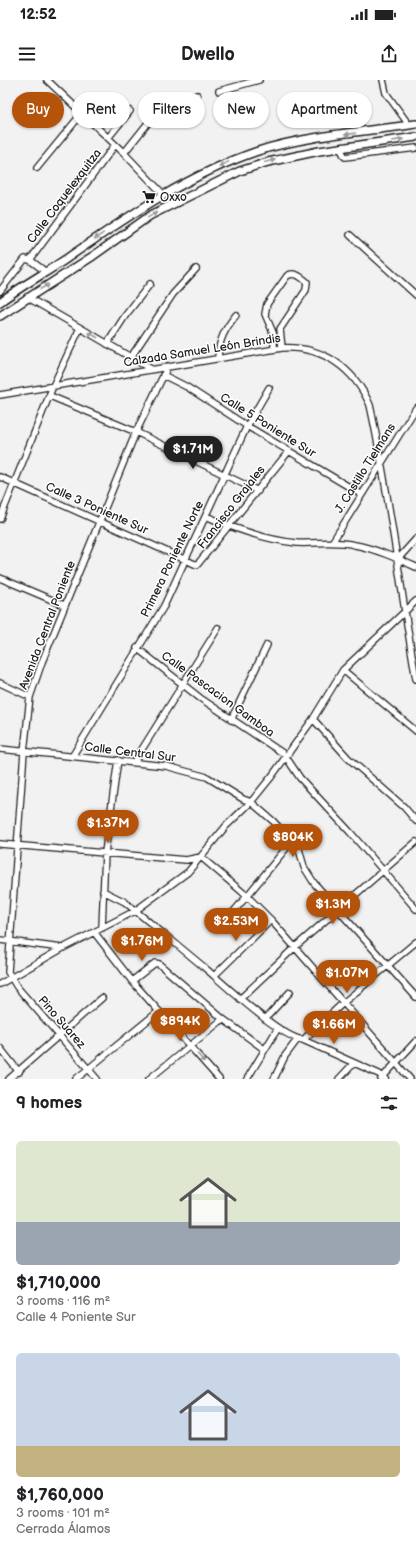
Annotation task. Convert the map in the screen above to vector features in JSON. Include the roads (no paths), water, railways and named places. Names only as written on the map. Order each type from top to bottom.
[{"type":"main road","points":[[0,302],[163,194],[228,162],[260,151],[309,140],[412,124]]},
{"type":"main road","points":[[0,316],[27,297],[93,256],[150,215],[210,184],[268,162],[340,148],[416,137]]},
{"type":"street","points":[[47,80],[72,103]]},
{"type":"street","points":[[219,91],[249,81],[259,80]]},
{"type":"street","points":[[383,80],[386,93],[412,124]]},
{"type":"street","points":[[37,168],[72,124]]},
{"type":"street","points":[[98,128],[163,194]]},
{"type":"street","points":[[108,138],[116,128]]},
{"type":"street","points":[[124,153],[144,128]]},
{"type":"street","name":"Calle Coquelexquitza","points":[[0,291],[25,259],[30,260],[115,145]]},
{"type":"street","points":[[360,145],[362,155]]},
{"type":"street","points":[[340,148],[345,157],[416,148]]},
{"type":"street","points":[[350,235],[416,295]]},
{"type":"street","points":[[30,260],[46,272]]},
{"type":"street","points":[[131,358],[174,294],[196,269]]},
{"type":"street","points":[[274,349],[274,335],[265,314],[267,304],[286,276],[290,273],[298,274],[307,282],[306,290],[280,329],[282,348]]},
{"type":"street","points":[[107,344],[125,316],[150,284]]},
{"type":"street","points":[[27,297],[151,369]]},
{"type":"street","points":[[218,358],[218,345],[221,336],[236,314]]},
{"type":"street","points":[[0,519],[54,386],[80,328]]},
{"type":"street","name":"Calzada Samuel León Brindis","points":[[0,395],[282,348],[306,349],[319,352],[336,361],[348,371],[364,392],[370,405],[398,559],[404,612],[416,679]]},
{"type":"street","name":"Avenida Central Poniente","points":[[11,979],[8,972],[10,942],[24,752],[30,697],[64,605],[136,432],[168,366]]},
{"type":"street","name":"Calle 5 Poniente Sur","points":[[163,375],[187,387],[247,426],[361,494]]},
{"type":"street","name":"Primera Poniente Norte","points":[[73,755],[164,606],[184,559],[206,516],[247,426],[269,388]]},
{"type":"street","points":[[50,396],[136,432],[258,491]]},
{"type":"street","name":"J. Castillo Tielmans","points":[[333,541],[416,408]]},
{"type":"street","name":"Francisco Grajales","points":[[184,559],[197,565],[200,564],[289,451]]},
{"type":"street","name":"Calle 3 Poniente Sur","points":[[0,477],[184,559]]},
{"type":"street","points":[[206,516],[230,526],[287,541],[298,543],[333,541],[355,544],[416,567]]},
{"type":"street","points":[[398,559],[416,539]]},
{"type":"street","points":[[0,578],[64,605]]},
{"type":"street","points":[[0,984],[63,948],[135,911],[188,872],[226,826],[251,802],[285,758],[313,719],[343,670],[416,601]]},
{"type":"street","points":[[134,762],[218,628]]},
{"type":"street","points":[[231,720],[267,645]]},
{"type":"street","name":"Calle Pascacion Gamboa","points":[[137,648],[231,720],[284,754],[285,758],[300,778],[416,909]]},
{"type":"street","points":[[343,670],[416,731]]},
{"type":"street","points":[[0,683],[30,697]]},
{"type":"street","points":[[313,719],[348,758],[404,807],[416,821]]},
{"type":"street","name":"Calle Central Sur","points":[[0,749],[73,755],[166,766],[207,777],[243,800],[251,802],[292,840],[299,849],[304,867],[314,883],[416,997]]},
{"type":"street","points":[[102,928],[102,891],[105,852],[118,760]]},
{"type":"street","points":[[223,924],[292,840]]},
{"type":"street","points":[[240,999],[295,947],[416,842]]},
{"type":"street","points":[[0,844],[186,860],[201,857]]},
{"type":"street","points":[[201,857],[247,896],[271,920],[410,1079]]},
{"type":"street","points":[[102,891],[125,902],[265,1019],[300,1040],[354,1063],[383,1078],[395,1062],[416,1041]]},
{"type":"street","points":[[214,976],[271,920]]},
{"type":"street","points":[[94,932],[132,981],[219,1079]]},
{"type":"street","points":[[0,940],[63,948]]},
{"type":"street","points":[[276,1078],[285,1056],[300,1040],[343,1003],[389,967],[416,942]]},
{"type":"street","points":[[132,981],[155,963],[159,964],[223,1019],[264,1049]]},
{"type":"street","name":"Pino Suarez","points":[[11,979],[97,1079]]},
{"type":"street","points":[[265,1019],[290,992]]},
{"type":"street","points":[[9,1079],[19,1072],[102,998]]},
{"type":"street","points":[[76,1079],[159,1011]]},
{"type":"street","points":[[149,1079],[223,1019]]},
{"type":"street","points":[[247,1079],[278,1028]]},
{"type":"street","points":[[0,1048],[19,1072]]},
{"type":"street","points":[[339,1079],[354,1063]]},
{"type":"place","name":"Oxxo","points":[[149,197]]}]
